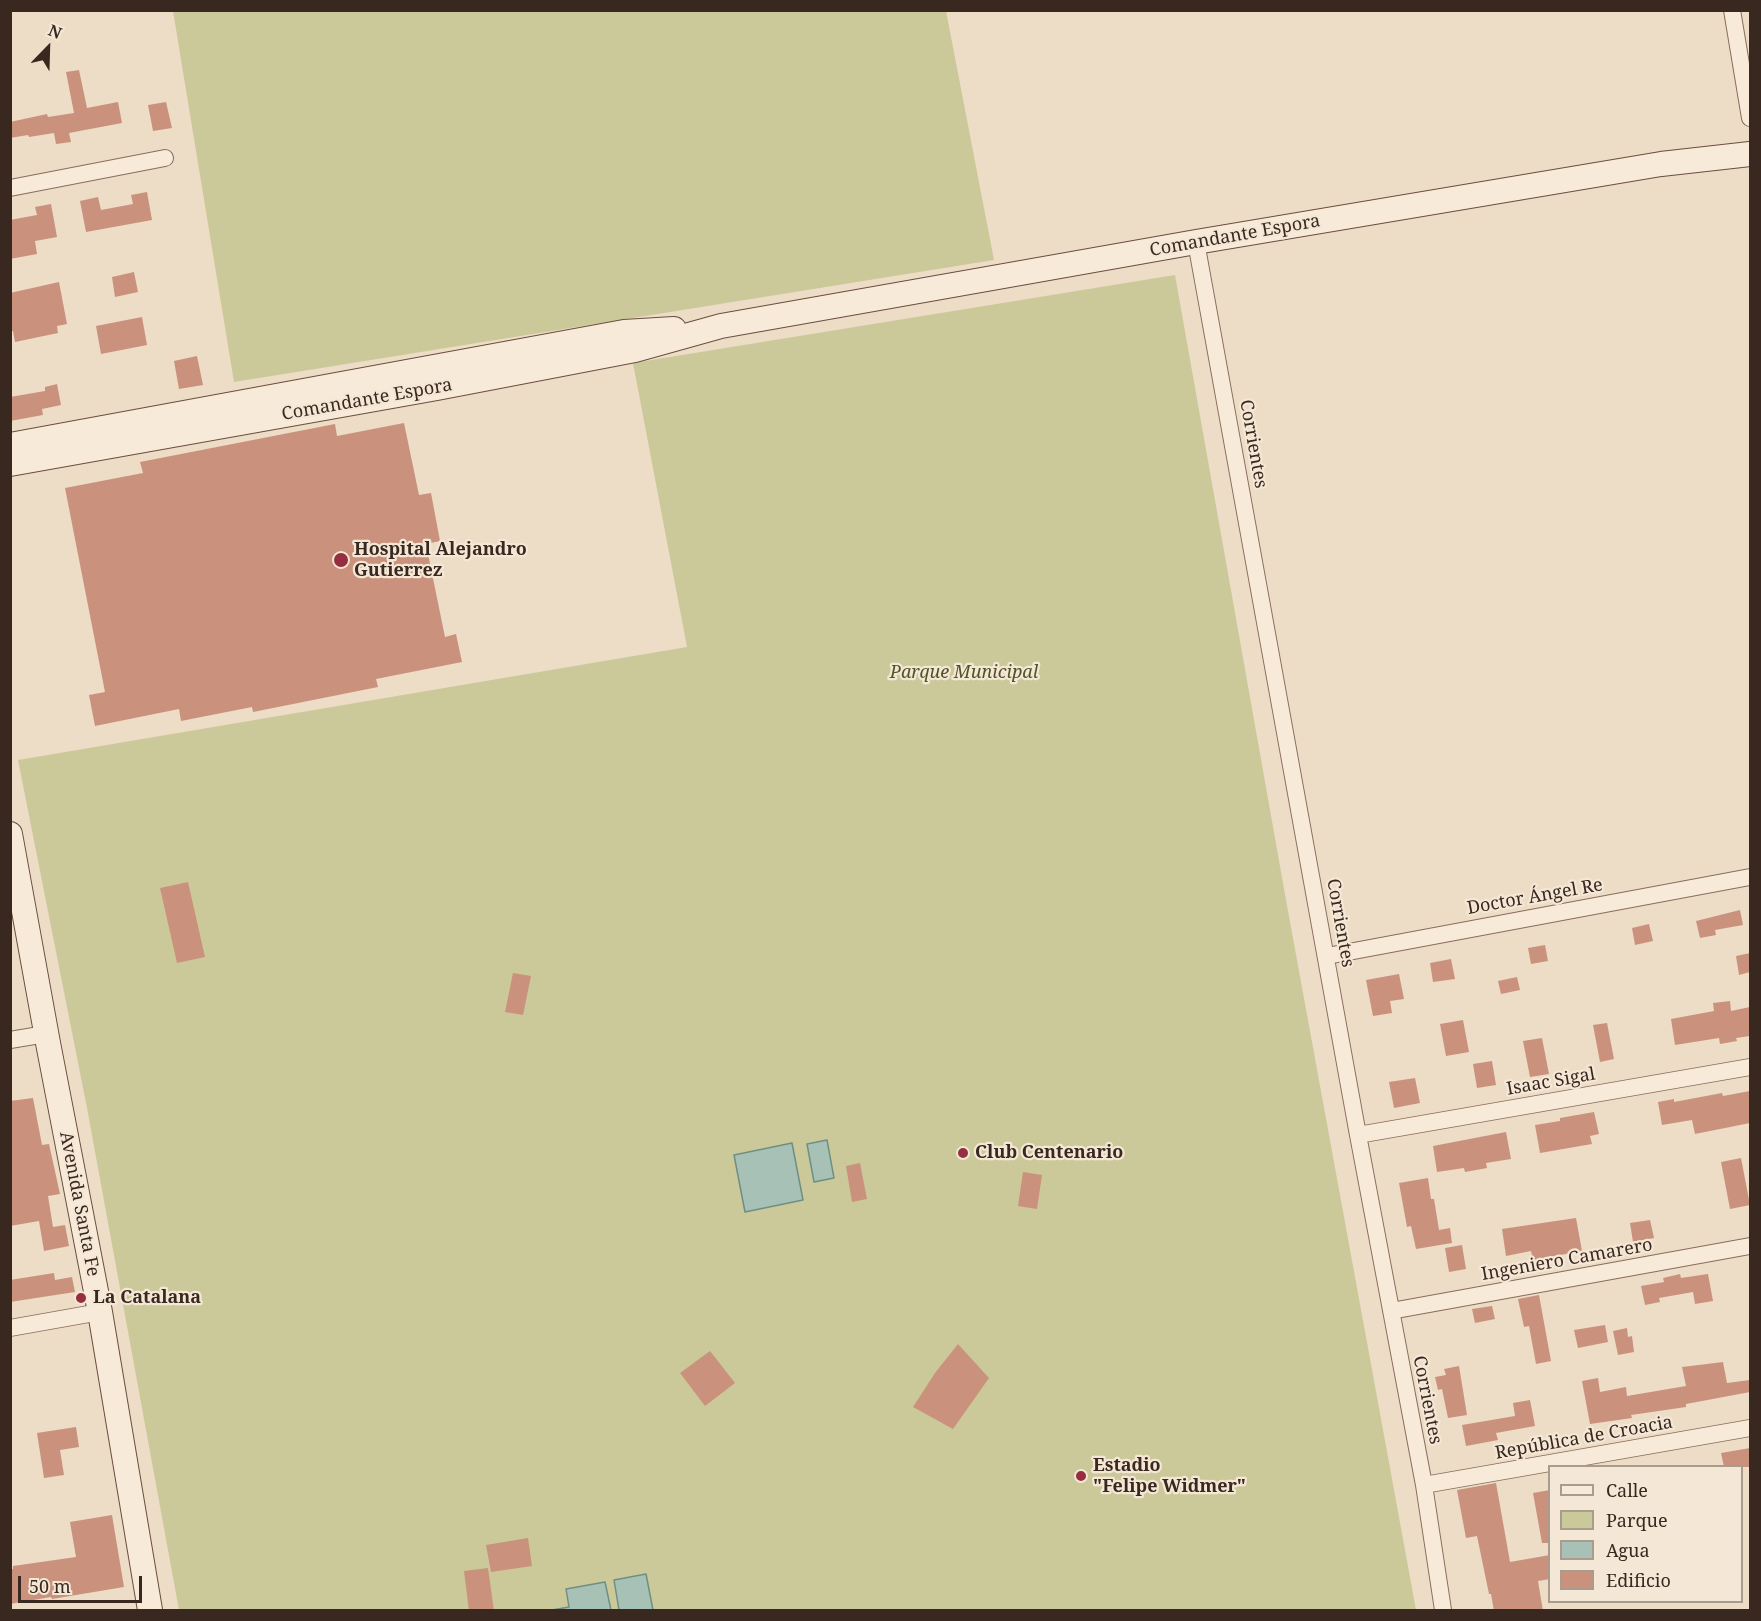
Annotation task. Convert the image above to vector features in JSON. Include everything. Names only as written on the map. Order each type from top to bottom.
[{"type":"street","points":[[1732,10],[1750,118]]},
{"type":"street","name":"Comandante Espora","points":[[10,464],[635,350],[721,326],[1196,242],[1661,164],[1750,154]]},
{"type":"street","points":[[10,188],[165,158]]},
{"type":"street","name":"Corrientes","points":[[1196,242],[1424,1485],[1443,1611]]},
{"type":"street","name":"Comandante Espora","points":[[10,445],[624,332],[721,326]]},
{"type":"street","name":"Avenida Santa Fe","points":[[10,834],[100,1312],[145,1610]]},
{"type":"street","name":"Doctor Ángel Re","points":[[1327,956],[1750,878]]},
{"type":"street","points":[[10,1040],[46,1034]]},
{"type":"street","name":"Isaac Sigal","points":[[1358,1135],[1750,1067]]},
{"type":"street","name":"Ingeniero Camarero","points":[[1391,1311],[1750,1246]]},
{"type":"street","points":[[10,1328],[100,1312]]},
{"type":"street","name":"República de Croacia","points":[[1424,1485],[1750,1428]]},
{"type":"green space","points":[[173,11],[946,11],[994,260],[234,382]]},
{"type":"green space","name":"Parque Municipal","points":[[1175,275],[1416,1610],[179,1610],[87,1108],[18,760],[687,647],[633,363]]},
{"type":"water","points":[[827,1140],[834,1178],[814,1182],[807,1144]]},
{"type":"water","points":[[792,1143],[803,1200],[745,1212],[734,1155]]},
{"type":"water","points":[[646,1574],[653,1610],[619,1610],[614,1580]]},
{"type":"water","points":[[605,1582],[611,1610],[552,1610],[569,1607],[566,1589]]},
{"type":"building","points":[[79,70],[87,108],[118,102],[122,123],[69,133],[71,142],[56,144],[54,133],[10,138],[10,122],[47,114],[48,117],[74,113],[66,72]]},
{"type":"building","points":[[166,102],[172,128],[153,131],[148,105]]},
{"type":"building","points":[[147,192],[152,220],[86,232],[80,201],[98,197],[101,210],[133,204],[131,195]]},
{"type":"building","points":[[51,204],[57,237],[35,241],[37,254],[10,259],[10,220],[37,215],[35,207]]},
{"type":"building","points":[[134,272],[138,292],[115,297],[112,277]]},
{"type":"building","points":[[59,282],[67,324],[57,326],[58,333],[15,342],[13,331],[10,331],[10,293]]},
{"type":"building","points":[[142,317],[147,345],[101,354],[96,326]]},
{"type":"building","points":[[197,356],[203,385],[179,389],[174,361]]},
{"type":"building","points":[[57,384],[61,405],[42,409],[43,415],[10,421],[10,397],[45,391],[45,387]]},
{"type":"building","points":[[404,423],[419,495],[431,493],[440,541],[426,544],[445,637],[456,634],[462,662],[376,679],[378,687],[253,712],[252,707],[181,721],[179,709],[95,726],[89,695],[105,692],[65,488],[143,473],[140,462],[335,424],[337,436]]},
{"type":"building","points":[[188,882],[205,957],[177,963],[160,888]]},
{"type":"building","points":[[1740,910],[1743,925],[1715,930],[1716,935],[1700,938],[1696,921]]},
{"type":"building","points":[[1649,924],[1653,941],[1635,945],[1632,928]]},
{"type":"building","points":[[1545,945],[1548,961],[1531,964],[1528,948]]},
{"type":"building","points":[[1750,953],[1750,972],[1739,975],[1736,956]]},
{"type":"building","points":[[1451,959],[1455,979],[1433,982],[1430,963]]},
{"type":"building","points":[[513,973],[531,976],[523,1015],[505,1012]]},
{"type":"building","points":[[1399,974],[1404,999],[1390,1001],[1392,1013],[1373,1016],[1366,980]]},
{"type":"building","points":[[1517,977],[1520,990],[1501,994],[1498,981]]},
{"type":"building","points":[[1730,1001],[1731,1011],[1750,1007],[1750,1036],[1720,1044],[1719,1038],[1675,1045],[1671,1019],[1714,1011],[1713,1003]]},
{"type":"building","points":[[1463,1020],[1469,1052],[1446,1056],[1440,1024]]},
{"type":"building","points":[[1607,1023],[1614,1059],[1600,1062],[1593,1025]]},
{"type":"building","points":[[1542,1038],[1549,1074],[1530,1077],[1523,1041]]},
{"type":"building","points":[[1492,1061],[1496,1085],[1477,1088],[1473,1064]]},
{"type":"building","points":[[1415,1078],[1420,1103],[1394,1108],[1389,1082]]},
{"type":"building","points":[[1750,1091],[1750,1123],[1695,1134],[1692,1120],[1662,1125],[1658,1102],[1674,1099],[1674,1102],[1722,1093],[1723,1096]]},
{"type":"building","points":[[33,1098],[42,1145],[49,1144],[60,1194],[48,1196],[53,1227],[65,1225],[69,1246],[44,1251],[39,1221],[10,1226],[10,1101]]},
{"type":"building","points":[[1594,1112],[1599,1134],[1590,1136],[1592,1144],[1540,1153],[1535,1125]]},
{"type":"building","points":[[1506,1132],[1511,1159],[1486,1163],[1487,1168],[1465,1172],[1464,1168],[1437,1172],[1433,1146]]},
{"type":"building","points":[[1741,1158],[1750,1205],[1730,1209],[1721,1162]]},
{"type":"building","points":[[860,1163],[867,1199],[852,1202],[846,1166]]},
{"type":"building","points":[[1023,1172],[1042,1175],[1037,1209],[1018,1206]]},
{"type":"building","points":[[1428,1178],[1439,1230],[1450,1228],[1452,1243],[1416,1249],[1411,1226],[1407,1227],[1399,1183]]},
{"type":"building","points":[[1576,1218],[1582,1251],[1533,1260],[1531,1251],[1506,1256],[1502,1229]]},
{"type":"building","points":[[1650,1220],[1654,1238],[1633,1242],[1630,1223]]},
{"type":"building","points":[[1462,1245],[1466,1269],[1449,1272],[1445,1248]]},
{"type":"building","points":[[54,1273],[55,1280],[72,1277],[75,1292],[10,1302],[10,1280]]},
{"type":"building","points":[[1680,1274],[1681,1278],[1708,1274],[1713,1301],[1695,1304],[1693,1292],[1659,1298],[1660,1302],[1645,1305],[1641,1286],[1664,1282],[1663,1278]]},
{"type":"building","points":[[1539,1295],[1551,1361],[1536,1364],[1529,1326],[1524,1327],[1518,1299]]},
{"type":"building","points":[[1492,1306],[1495,1319],[1475,1323],[1472,1309]]},
{"type":"building","points":[[1605,1325],[1608,1342],[1578,1348],[1574,1330]]},
{"type":"building","points":[[1627,1328],[1628,1337],[1632,1336],[1634,1352],[1618,1355],[1613,1331]]},
{"type":"building","points":[[958,1344],[989,1378],[953,1429],[913,1407],[935,1373]]},
{"type":"building","points":[[710,1351],[735,1383],[705,1406],[680,1373]]},
{"type":"building","points":[[1723,1362],[1727,1383],[1750,1380],[1750,1392],[1686,1404],[1686,1407],[1631,1415],[1632,1418],[1590,1424],[1582,1381],[1598,1378],[1600,1392],[1626,1387],[1627,1396],[1686,1386],[1682,1367]]},
{"type":"building","points":[[1459,1366],[1467,1415],[1448,1418],[1442,1389],[1438,1390],[1435,1377],[1446,1375],[1444,1369]]},
{"type":"building","points":[[1530,1400],[1535,1426],[1496,1433],[1498,1440],[1466,1446],[1462,1425],[1515,1416],[1513,1403]]},
{"type":"building","points":[[76,1427],[79,1447],[60,1450],[64,1475],[44,1478],[37,1433]]},
{"type":"building","points":[[1750,1448],[1750,1467],[1724,1465],[1721,1453]]},
{"type":"building","points":[[1496,1483],[1510,1562],[1548,1555],[1548,1579],[1538,1581],[1543,1611],[1494,1611],[1477,1536],[1466,1538],[1457,1490]]},
{"type":"building","points":[[1548,1490],[1548,1543],[1542,1543],[1533,1493]]},
{"type":"building","points":[[112,1515],[124,1587],[10,1604],[10,1569],[13,1569],[13,1566],[76,1557],[70,1522]]},
{"type":"building","points":[[528,1538],[532,1566],[491,1572],[486,1545]]},
{"type":"building","points":[[488,1568],[494,1611],[469,1611],[464,1571]]},
{"type":"place","name":"Hospital Alejandro Gutierrez","points":[[341,560]]},
{"type":"place","name":"Club Centenario","points":[[963,1153]]},
{"type":"place","name":"La Catalana","points":[[81,1298]]},
{"type":"place","name":"Estadio \"Felipe Widmer\"","points":[[1081,1476]]}]
